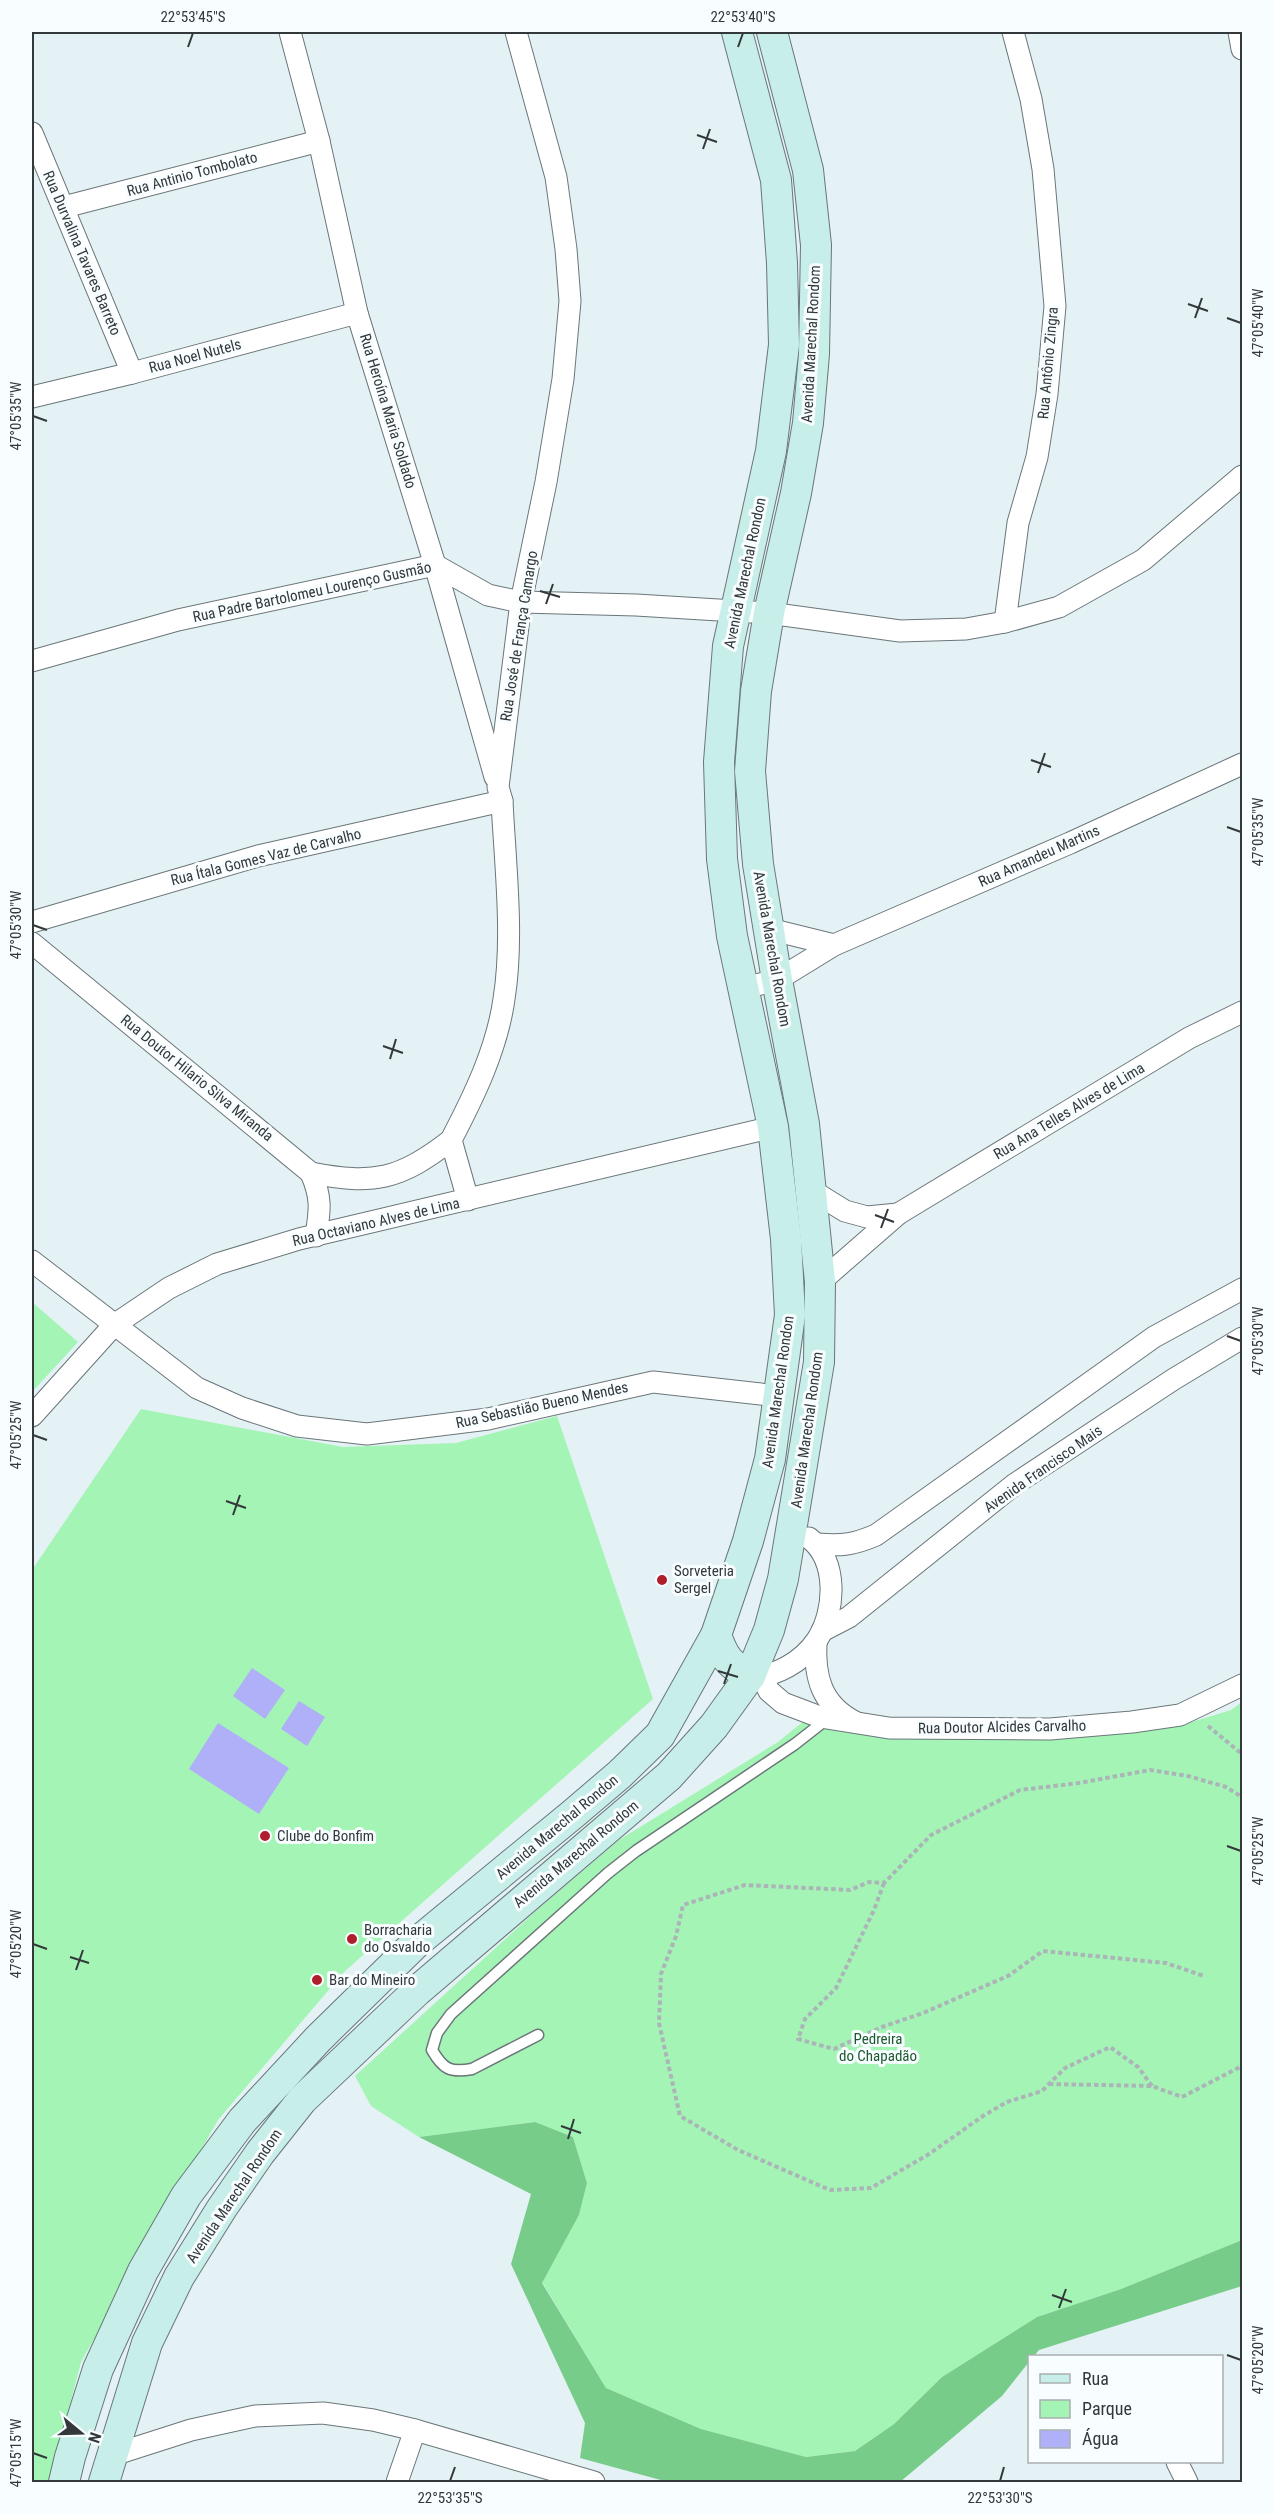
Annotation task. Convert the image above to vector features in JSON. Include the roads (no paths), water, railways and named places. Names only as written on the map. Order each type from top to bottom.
[{"type":"main road","name":"Avenida Marechal Rondon","points":[[64,2482],[98,2370],[143,2271],[186,2196],[242,2121],[318,2039],[416,1943],[604,1787],[660,1735],[716,1635],[748,1541],[770,1460],[790,1315],[786,1239],[773,1126],[731,925],[722,858],[719,762],[723,699],[734,610],[754,536],[771,451],[784,345],[782,263],[776,180],[737,32]]},
{"type":"main road","name":"Avenida Marechal Rondom","points":[[109,2469],[147,2343],[179,2277],[228,2198],[302,2100],[417,1991],[669,1776],[714,1726],[756,1677],[781,1589],[804,1538],[819,1362],[820,1282],[804,1124],[758,864],[750,771],[756,691],[808,423],[814,354],[816,245],[808,170],[772,32]]},
{"type":"main road","points":[[748,1541],[769,1532],[804,1538]]},
{"type":"main road","points":[[716,1635],[722,1653],[732,1666],[756,1677]]},
{"type":"street","name":"Rua Heroína Maria Soldado","points":[[290,32],[319,141],[357,313],[435,565],[500,794]]},
{"type":"street","name":"Rua José de França Camargo","points":[[451,1140],[470,1104],[491,1053],[504,999],[508,944],[500,794],[521,602],[546,482],[561,390],[570,301],[566,249],[556,177],[516,32]]},
{"type":"street","name":"Rua Antônio Zingra","points":[[1005,622],[1018,523],[1039,446],[1047,394],[1055,306],[1044,169],[1031,99],[1013,32]]},
{"type":"street","points":[[1239,32],[1242,49]]},
{"type":"street","name":"Rua Durvalina Tavares Barreto","points":[[32,133],[132,373]]},
{"type":"street","name":"Rua Antinio Tombolato","points":[[64,207],[319,141]]},
{"type":"street","name":"Rua Noel Nutels","points":[[32,397],[357,313]]},
{"type":"street","name":"Rua Padre Bartolomeu Lourenço Gusmão","points":[[32,662],[178,620],[435,565],[488,595],[521,602],[734,610],[900,630],[966,629],[1005,622],[1059,607],[1143,560],[1242,476]]},
{"type":"street","name":"Rua Amandeu Martins","points":[[744,988],[777,980],[834,945],[1070,843],[1242,764]]},
{"type":"street","name":"Rua Ítala Gomes Vaz de Carvalho","points":[[32,922],[258,856],[500,794]]},
{"type":"street","points":[[769,930],[834,945]]},
{"type":"street","name":"Rua Doutor Hilario Silva Miranda","points":[[32,942],[311,1173]]},
{"type":"street","name":"Rua Ana Telles Alves de Lima","points":[[820,1282],[898,1214],[1189,1038],[1242,1012]]},
{"type":"street","name":"Rua Octaviano Alves de Lima","points":[[32,1416],[114,1325],[170,1288],[217,1264],[299,1239],[773,1126]]},
{"type":"street","points":[[311,1173],[366,1180],[394,1175],[423,1162],[451,1140],[468,1200]]},
{"type":"street","points":[[311,1173],[319,1191],[320,1208],[316,1236]]},
{"type":"street","name":"Rua Ana Telles Alves de Lima","points":[[811,1190],[845,1211],[867,1217],[898,1214]]},
{"type":"street","name":"Rua Sebastião Bueno Mendes","points":[[32,1261],[198,1388],[242,1408],[297,1426],[367,1434],[488,1419],[653,1382],[778,1396]]},
{"type":"street","points":[[804,1538],[842,1546],[876,1535],[1154,1337],[1242,1289]]},
{"type":"street","name":"Avenida Francisco Mais","points":[[756,1677],[785,1669],[819,1637],[858,1610],[1015,1484],[1174,1379],[1242,1338]]},
{"type":"street","name":"Rua Doutor Alcides Carvalho","points":[[804,1538],[827,1561],[831,1585],[830,1604],[819,1637],[815,1659],[819,1681],[828,1701],[845,1716],[861,1725]]},
{"type":"street","name":"Rua Doutor Alcides Carvalho","points":[[756,1677],[783,1702],[827,1719],[889,1728],[1050,1729],[1132,1722],[1180,1716],[1242,1685]]},
{"type":"street","points":[[109,2469],[191,2430],[255,2416],[323,2412],[415,2430],[594,2482]]},
{"type":"street","points":[[397,2482],[415,2430]]},
{"type":"street","points":[[1178,2463],[1187,2482]]},
{"type":"lane","points":[[538,2035],[472,2069],[460,2071],[449,2070],[440,2063],[432,2050],[436,2033],[452,2014],[608,1873],[636,1851],[795,1744],[827,1719]]},
{"type":"water","points":[[252,1668],[285,1690],[265,1719],[233,1696]]},
{"type":"water","points":[[299,1701],[325,1717],[307,1746],[281,1729]]},
{"type":"water","points":[[218,1723],[289,1768],[259,1814],[189,1769]]},
{"type":"place","name":"Sorveteria Sergel","points":[[662,1580]]},
{"type":"place","name":"Clube do Bonfim","points":[[265,1836]]},
{"type":"place","name":"Borracharia do Osvaldo","points":[[352,1939]]},
{"type":"place","name":"Bar do Mineiro","points":[[317,1980]]},
{"type":"park label","name":"Pedreira do Chapadão","points":[[878,2048]]}]
